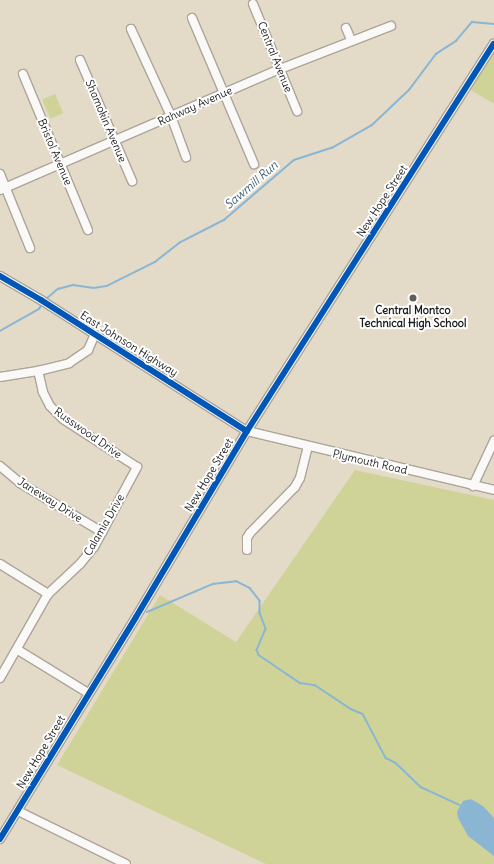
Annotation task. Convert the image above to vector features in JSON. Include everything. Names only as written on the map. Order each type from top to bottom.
[{"type":"street","name":"Central Avenue","points":[[253,4],[297,111]]},
{"type":"street","points":[[192,18],[254,164]]},
{"type":"street","name":"Rahway Avenue","points":[[3,189],[280,69],[351,40],[391,26]]},
{"type":"street","points":[[346,28],[351,40]]},
{"type":"street","points":[[131,29],[171,116],[186,157]]},
{"type":"street","name":"New Hope Street","points":[[0,839],[3,829],[18,811],[247,430],[494,44]]},
{"type":"street","name":"Shamokin Avenue","points":[[80,60],[116,140],[132,181]]},
{"type":"street","name":"Bristol Avenue","points":[[23,74],[88,230]]},
{"type":"street","points":[[0,174],[3,189],[30,248]]},
{"type":"street","name":"East Johnson Highway","points":[[0,276],[51,306],[247,430]]},
{"type":"street","points":[[0,377],[38,371],[79,358],[88,350],[95,334]]},
{"type":"street","name":"Russwood Drive","points":[[38,371],[42,392],[50,406],[63,418],[137,467]]},
{"type":"street","name":"Plymouth Road","points":[[247,430],[308,447],[494,490]]},
{"type":"street","points":[[473,486],[494,441]]},
{"type":"street","points":[[247,550],[246,538],[298,483],[308,447]]},
{"type":"street","name":"Janeway Drive","points":[[0,466],[20,483],[102,532]]},
{"type":"street","name":"Calamia Drive","points":[[0,678],[18,650],[48,594],[86,558],[102,532],[137,467]]},
{"type":"street","points":[[0,564],[48,594]]},
{"type":"street","points":[[18,650],[88,694]]},
{"type":"street","points":[[18,811],[126,864]]},
{"type":"green space","points":[[494,44],[494,104],[466,87]]},
{"type":"green space","points":[[55,94],[63,113],[50,119],[42,99]]},
{"type":"green space","points":[[355,470],[494,500],[494,864],[266,864],[57,765],[160,595],[236,642]]},
{"type":"water","points":[[471,799],[483,806],[494,818],[494,856],[468,836],[458,818],[457,812],[463,801]]},
{"type":"waterway","name":"Sawmill Run","points":[[46,299],[58,289],[73,285],[94,288],[107,286],[155,262],[179,243],[224,220],[294,160],[332,148],[372,125],[409,90],[436,54],[456,41],[472,22],[494,24]]},
{"type":"waterway","name":"Sawmill Run","points":[[0,331],[39,309],[42,304]]},
{"type":"waterway","points":[[147,612],[213,584],[236,581],[250,588],[260,601],[260,613],[266,629],[257,650],[259,655],[300,683],[315,685],[351,709],[363,714],[386,758],[396,763],[421,787],[462,806]]},
{"type":"cycle path","points":[[0,839],[136,617],[247,431],[494,44]]},
{"type":"cycle path","points":[[0,276],[41,300],[247,431]]},
{"type":"place","name":"Central Montco Technical High School","points":[[413,298]]}]
